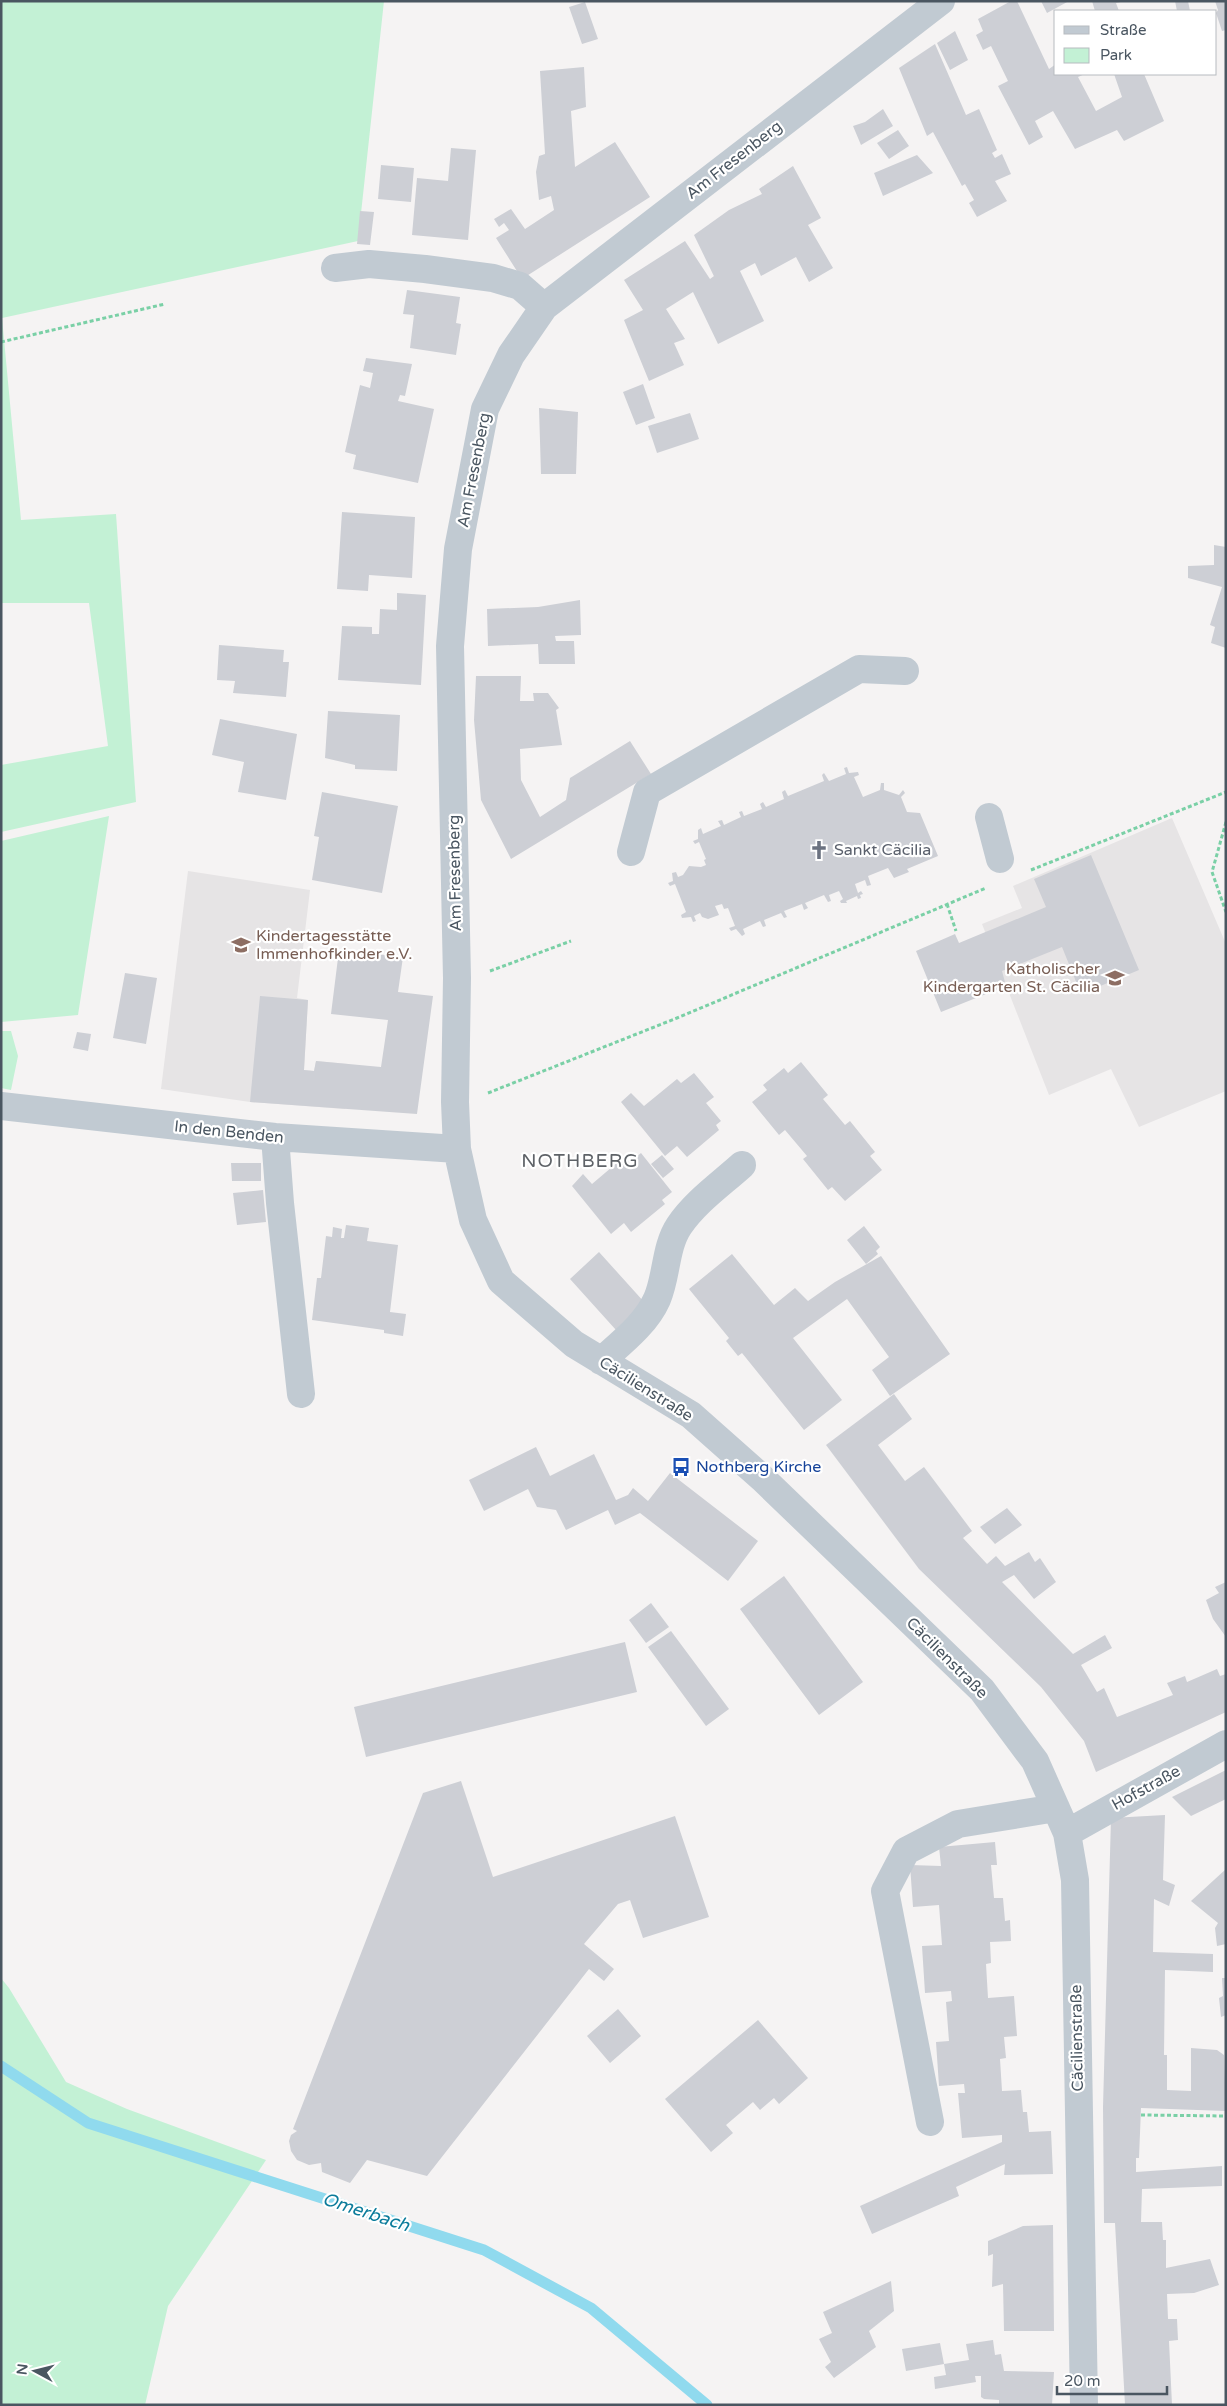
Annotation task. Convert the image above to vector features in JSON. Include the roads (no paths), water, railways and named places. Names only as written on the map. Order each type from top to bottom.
[{"type":"street","name":"Am Fresenberg","points":[[457,1149],[455,1102],[457,978],[450,646],[458,549],[485,409],[511,355],[544,306],[941,1]]},
{"type":"street","points":[[335,268],[369,264],[493,278],[520,286],[544,306]]},
{"type":"street","points":[[631,852],[647,792],[859,669],[905,671]]},
{"type":"street","points":[[989,817],[1003,870]]},
{"type":"street","name":"In den Benden","points":[[1,1106],[275,1137],[457,1149]]},
{"type":"street","points":[[275,1137],[280,1203],[301,1394]]},
{"type":"street","name":"Cäcilienstraße","points":[[457,1149],[473,1220],[501,1281],[574,1344],[691,1415],[762,1478],[982,1690],[1035,1761],[1061,1820],[1075,1880],[1084,2405]]},
{"type":"street","points":[[601,1361],[646,1318],[657,1298],[670,1249],[678,1228],[690,1212],[742,1165]]},
{"type":"street","name":"Hofstraße","points":[[930,2122],[885,1891],[906,1851],[958,1824],[1061,1820],[1226,1744]]},
{"type":"waterway","name":"Omerbach","points":[[1,2066],[88,2123],[484,2250],[591,2308],[707,2405]]},
{"type":"place","name":"Sankt Cäcilia","points":[[819,850]]},
{"type":"place","name":"Kindertagesstätte Immenhofkinder e.V.","points":[[241,945]]},
{"type":"place","name":"Katholischer Kindergarten St. Cäcilia","points":[[1115,978]]},
{"type":"place","name":"Nothberg Kirche","points":[[681,1467]]},
{"type":"district","name":"NOTHBERG","points":[[580,1161]]}]
